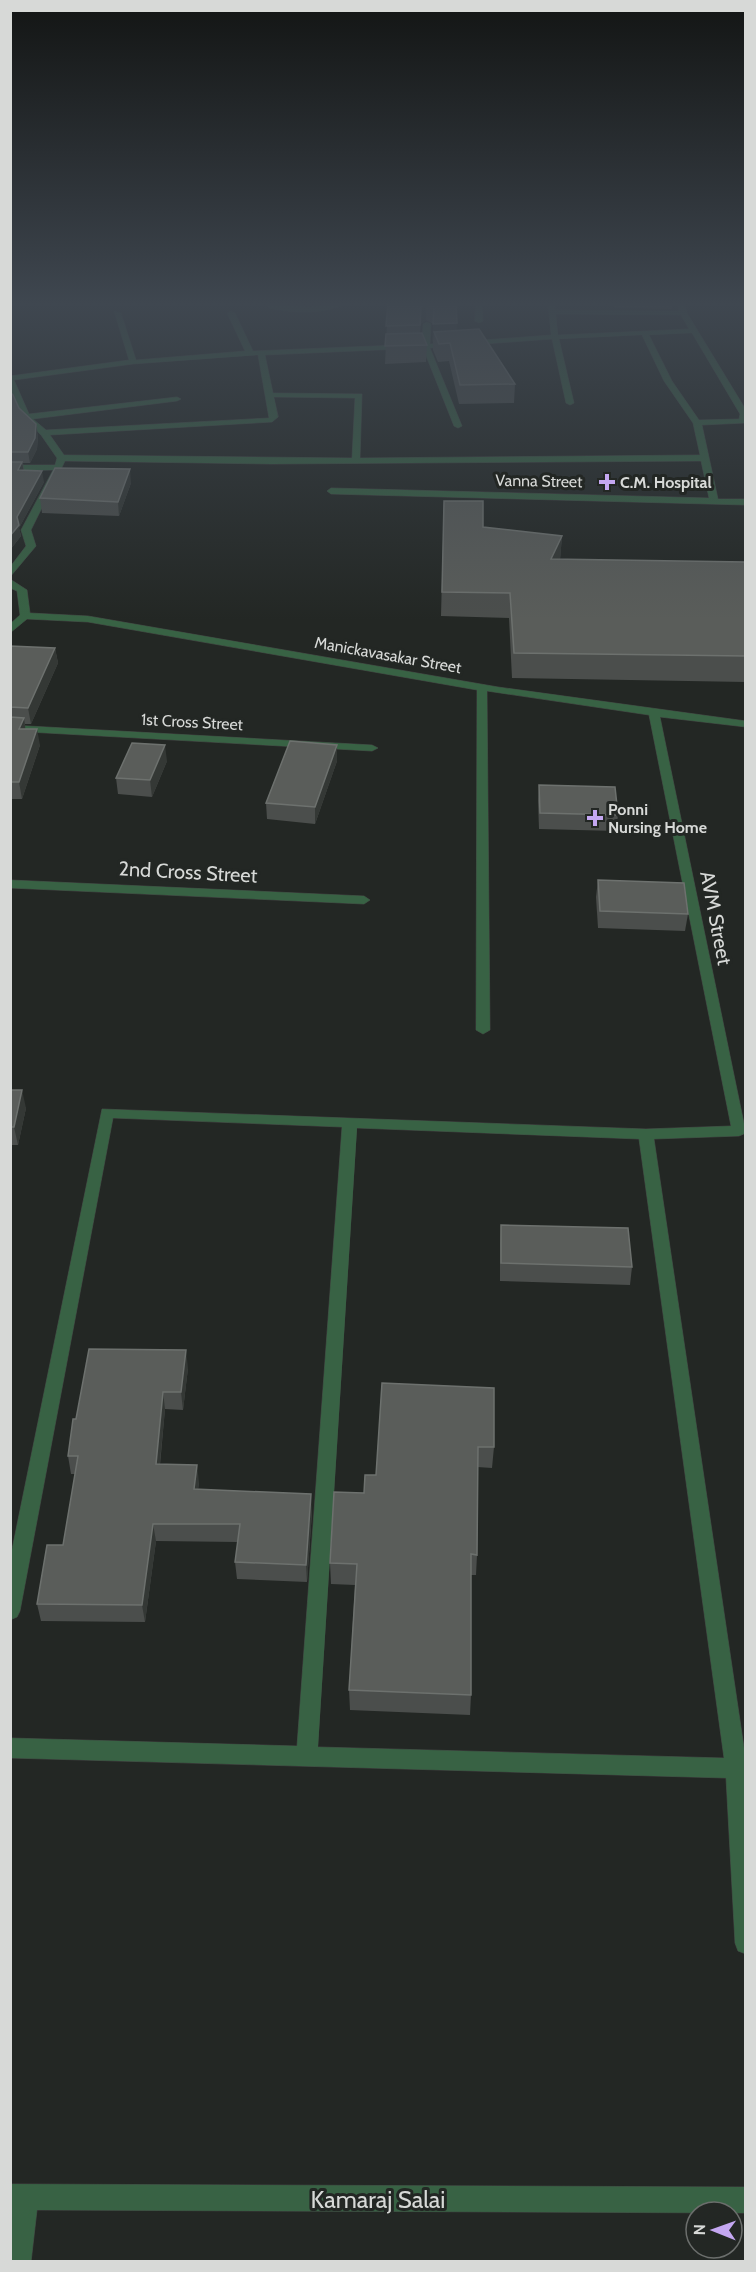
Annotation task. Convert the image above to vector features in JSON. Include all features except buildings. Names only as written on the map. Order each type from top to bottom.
[{"type":"street","points":[[22,408],[26,417],[44,433],[60,463]]},
{"type":"street","points":[[26,417],[101,408]]},
{"type":"street","points":[[44,433],[272,420],[274,417],[273,408]]},
{"type":"street","points":[[356,460],[358,408]]},
{"type":"street","points":[[451,408],[458,426]]},
{"type":"street","points":[[687,408],[697,423],[714,500]]},
{"type":"street","points":[[697,423],[742,421],[744,414],[740,408]]},
{"type":"street","points":[[10,468],[60,463],[706,458]]},
{"type":"street","points":[[10,574],[31,546],[26,530],[60,463]]},
{"type":"street","name":"Vanna Street","points":[[331,491],[746,501]]},
{"type":"street","points":[[10,582],[11,585],[22,590],[25,616],[10,630]]},
{"type":"street","name":"Manickavasakar Street","points":[[25,616],[88,619],[482,687],[654,713],[746,724]]},
{"type":"street","points":[[482,687],[483,1030]]},
{"type":"street","name":"AVM Street","points":[[646,1134],[739,1131],[654,713]]},
{"type":"street","name":"1st Cross Street","points":[[10,728],[372,748]]},
{"type":"street","name":"2nd Cross Street","points":[[10,884],[364,900]]},
{"type":"street","points":[[10,1611],[107,1113],[646,1134],[736,1768],[746,1943]]},
{"type":"street","points":[[307,1756],[350,1122]]},
{"type":"street","points":[[10,1748],[736,1768]]},
{"type":"street","points":[[18,2197],[18,2262]]},
{"type":"street","name":"Kamaraj Salai","points":[[18,2197],[746,2200]]},
{"type":"place","name":"C.M. Hospital","points":[[607,482]]},
{"type":"place","name":"Ponni Nursing Home","points":[[595,818]]}]
